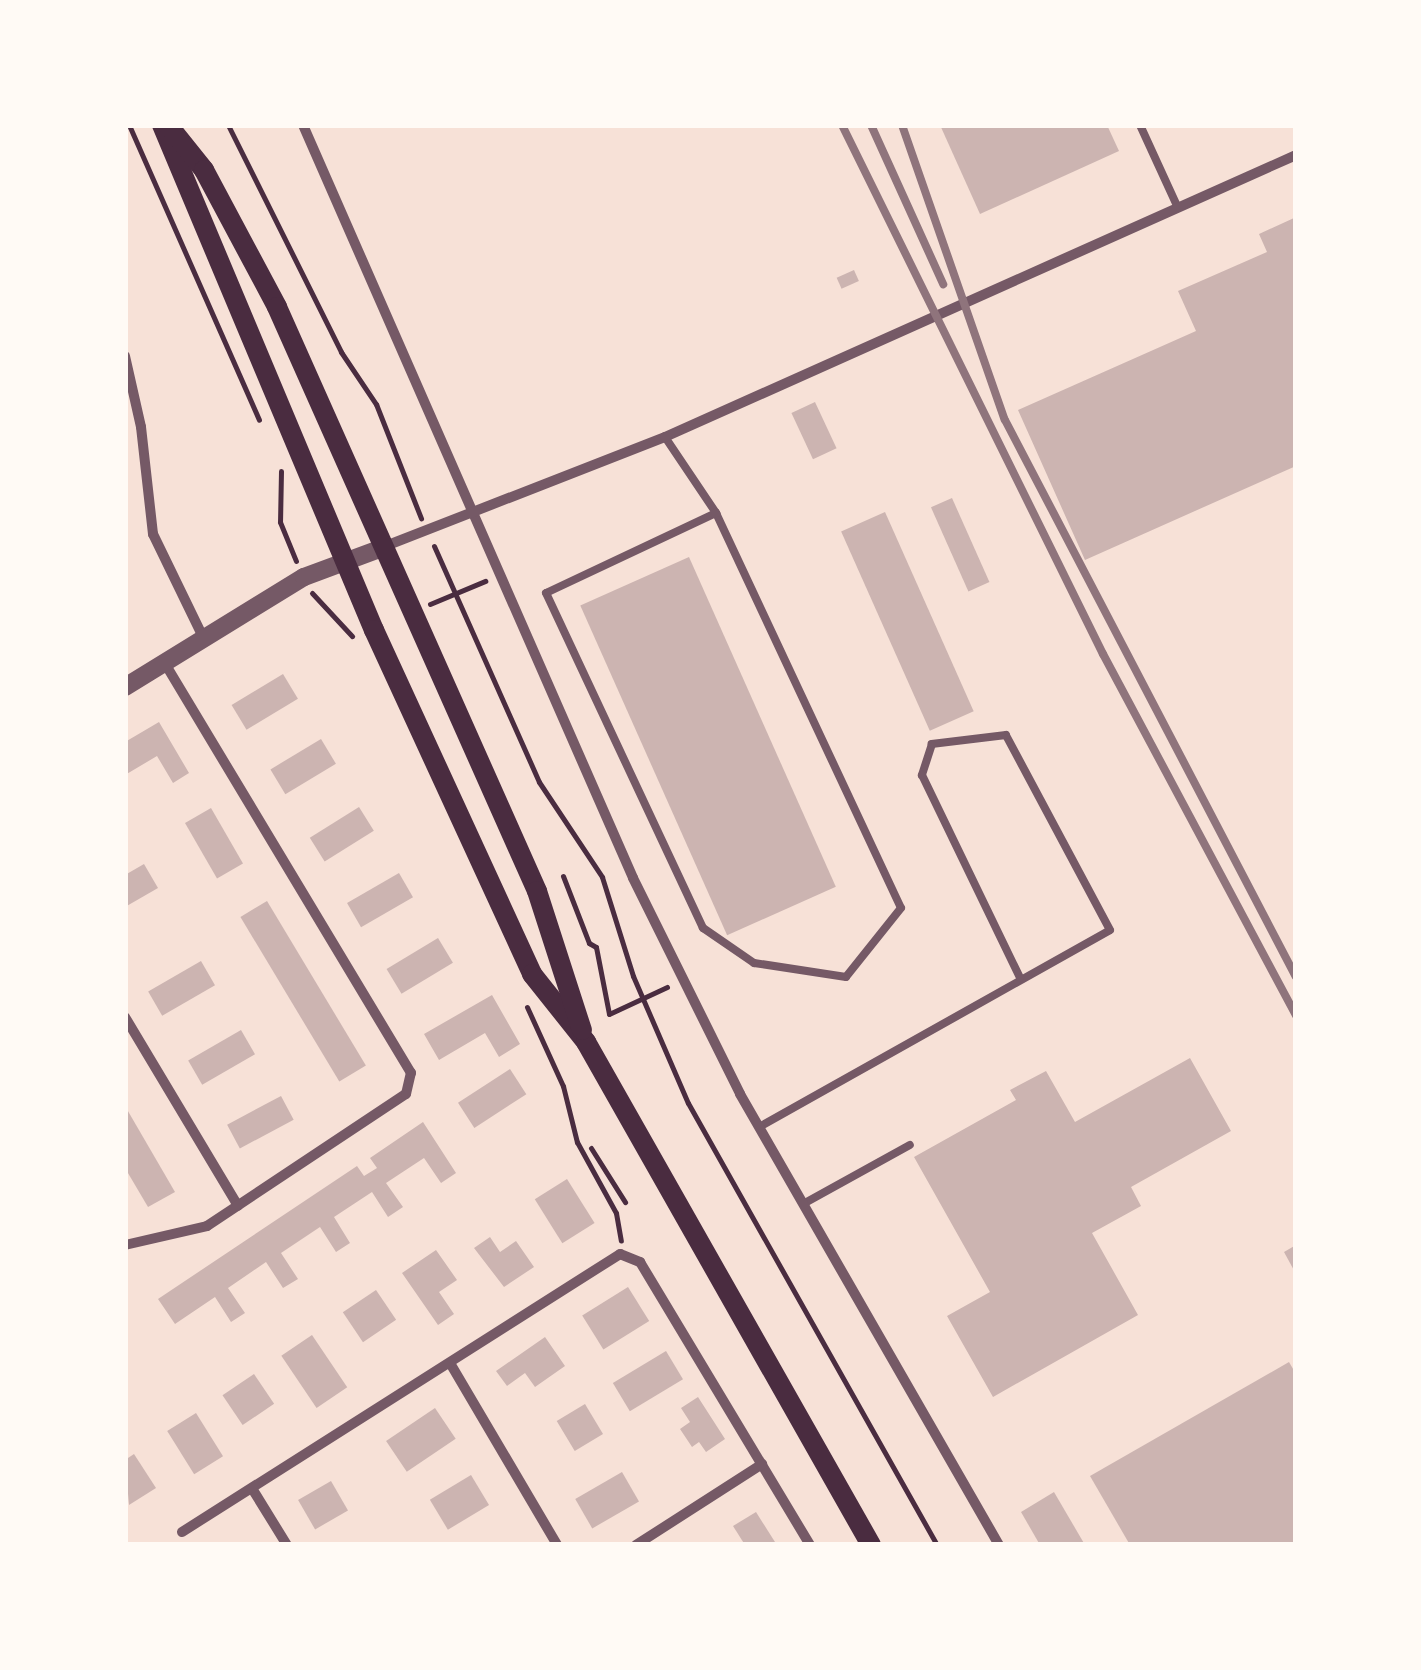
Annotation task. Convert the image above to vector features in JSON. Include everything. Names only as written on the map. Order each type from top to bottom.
[{"type":"main road","points":[[165,125],[204,170],[277,308],[537,891],[586,1042]]},
{"type":"main road","points":[[165,125],[346,560],[532,974],[586,1042],[871,1545]]},
{"type":"street","points":[[302,125],[683,979],[803,1204],[999,1545]]},
{"type":"street","points":[[125,687],[304,577],[665,437],[1296,155]]},
{"type":"street","points":[[125,356],[153,534],[205,640]]},
{"type":"street","points":[[125,1245],[207,1226],[406,1094],[411,1073],[165,664]]},
{"type":"street","points":[[125,1017],[238,1206]]},
{"type":"street","points":[[182,1532],[620,1254],[640,1262],[810,1545]]},
{"type":"street","points":[[450,1363],[557,1545]]},
{"type":"street","points":[[636,1545],[762,1464]]},
{"type":"street","points":[[252,1490],[287,1545]]},
{"type":"lane","points":[[1140,125],[1176,206]]},
{"type":"lane","points":[[665,437],[716,513],[901,908],[846,977],[754,963],[702,928],[546,593],[716,513]]},
{"type":"lane","points":[[761,1126],[1110,930],[1006,735],[932,744],[922,774],[1020,978]]},
{"type":"lane","points":[[803,1204],[910,1145]]},
{"type":"path","points":[[228,125],[342,352],[376,404],[426,529],[540,782],[602,877],[642,1000],[707,1140],[937,1545]]},
{"type":"path","points":[[565,879],[589,943],[596,947],[609,1014],[683,979]]},
{"type":"path","points":[[591,1148],[625,1202]]},
{"type":"building","points":[[940,125],[1107,125],[1119,151],[980,214]]},
{"type":"building","points":[[1294,218],[1296,466],[1085,560],[1018,410],[1196,331],[1178,291],[1267,252],[1259,234]]},
{"type":"building","points":[[854,270],[859,281],[842,289],[837,278]]},
{"type":"building","points":[[815,402],[837,448],[813,459],[791,413]]},
{"type":"building","points":[[952,498],[989,582],[968,591],[931,507]]},
{"type":"building","points":[[885,512],[974,711],[930,731],[841,532]]},
{"type":"building","points":[[689,557],[836,887],[727,935],[580,605]]},
{"type":"building","points":[[283,674],[298,699],[247,730],[232,705]]},
{"type":"building","points":[[159,722],[189,773],[173,783],[157,756],[125,775],[125,742]]},
{"type":"building","points":[[321,739],[336,764],[285,794],[270,769]]},
{"type":"building","points":[[359,807],[374,831],[325,861],[310,838]]},
{"type":"building","points":[[211,808],[243,863],[217,878],[185,823]]},
{"type":"building","points":[[144,864],[158,888],[125,907],[125,875]]},
{"type":"building","points":[[399,873],[413,897],[361,927],[347,903]]},
{"type":"building","points":[[267,901],[366,1066],[339,1082],[240,917]]},
{"type":"building","points":[[438,938],[453,963],[402,994],[387,969]]},
{"type":"building","points":[[201,961],[215,985],[162,1016],[148,992]]},
{"type":"building","points":[[492,995],[520,1044],[499,1057],[485,1033],[439,1060],[424,1034]]},
{"type":"building","points":[[241,1030],[255,1054],[202,1085],[188,1060]]},
{"type":"building","points":[[1190,1058],[1231,1131],[1131,1187],[1141,1206],[1092,1233],[1138,1315],[993,1397],[947,1316],[990,1292],[914,1157],[1016,1100],[1010,1090],[1046,1071],[1075,1122]]},
{"type":"building","points":[[510,1069],[526,1094],[474,1128],[458,1103]]},
{"type":"building","points":[[281,1096],[294,1120],[240,1148],[227,1125]]},
{"type":"building","points":[[125,1106],[175,1192],[148,1207],[125,1168]]},
{"type":"building","points":[[423,1122],[456,1173],[441,1183],[424,1158],[386,1183],[403,1207],[388,1217],[372,1192],[334,1217],[350,1243],[336,1252],[320,1227],[281,1253],[298,1279],[283,1288],[266,1262],[228,1288],[245,1313],[231,1322],[215,1297],[175,1324],[158,1299],[357,1166],[364,1176],[377,1168],[370,1158]]},
{"type":"building","points":[[567,1179],[595,1223],[562,1243],[535,1199]]},
{"type":"building","points":[[490,1237],[500,1252],[516,1241],[534,1267],[504,1287],[474,1248]]},
{"type":"building","points":[[1296,1245],[1296,1274],[1284,1252]]},
{"type":"building","points":[[436,1250],[457,1280],[439,1292],[454,1314],[438,1325],[402,1273]]},
{"type":"building","points":[[628,1287],[649,1321],[603,1350],[582,1316]]},
{"type":"building","points":[[376,1290],[396,1320],[363,1342],[343,1312]]},
{"type":"building","points":[[312,1335],[347,1387],[317,1408],[281,1356]]},
{"type":"building","points":[[545,1337],[565,1366],[535,1387],[525,1373],[507,1386],[496,1371]]},
{"type":"building","points":[[666,1351],[683,1379],[630,1411],[613,1383]]},
{"type":"building","points":[[1289,1362],[1296,1374],[1296,1544],[1130,1545],[1090,1476]]},
{"type":"building","points":[[254,1374],[274,1404],[243,1425],[222,1395]]},
{"type":"building","points":[[698,1397],[725,1439],[706,1452],[699,1442],[692,1447],[680,1429],[690,1422],[681,1408]]},
{"type":"building","points":[[585,1404],[603,1434],[575,1451],[557,1421]]},
{"type":"building","points":[[435,1408],[456,1439],[407,1472],[386,1441]]},
{"type":"building","points":[[196,1413],[223,1456],[194,1474],[167,1431]]},
{"type":"building","points":[[134,1454],[156,1488],[129,1505],[125,1460]]},
{"type":"building","points":[[622,1472],[639,1501],[592,1528],[575,1499]]},
{"type":"building","points":[[471,1475],[489,1505],[448,1530],[430,1500]]},
{"type":"building","points":[[331,1481],[348,1510],[315,1529],[298,1500]]},
{"type":"building","points":[[1054,1492],[1085,1545],[1040,1545],[1021,1512]]},
{"type":"building","points":[[756,1512],[775,1542],[771,1545],[745,1545],[733,1526]]},
{"type":"railway","points":[[842,125],[1103,654],[1296,1016]]},
{"type":"railway","points":[[871,125],[943,284]]},
{"type":"railway","points":[[902,125],[1005,420],[1296,977]]}]
